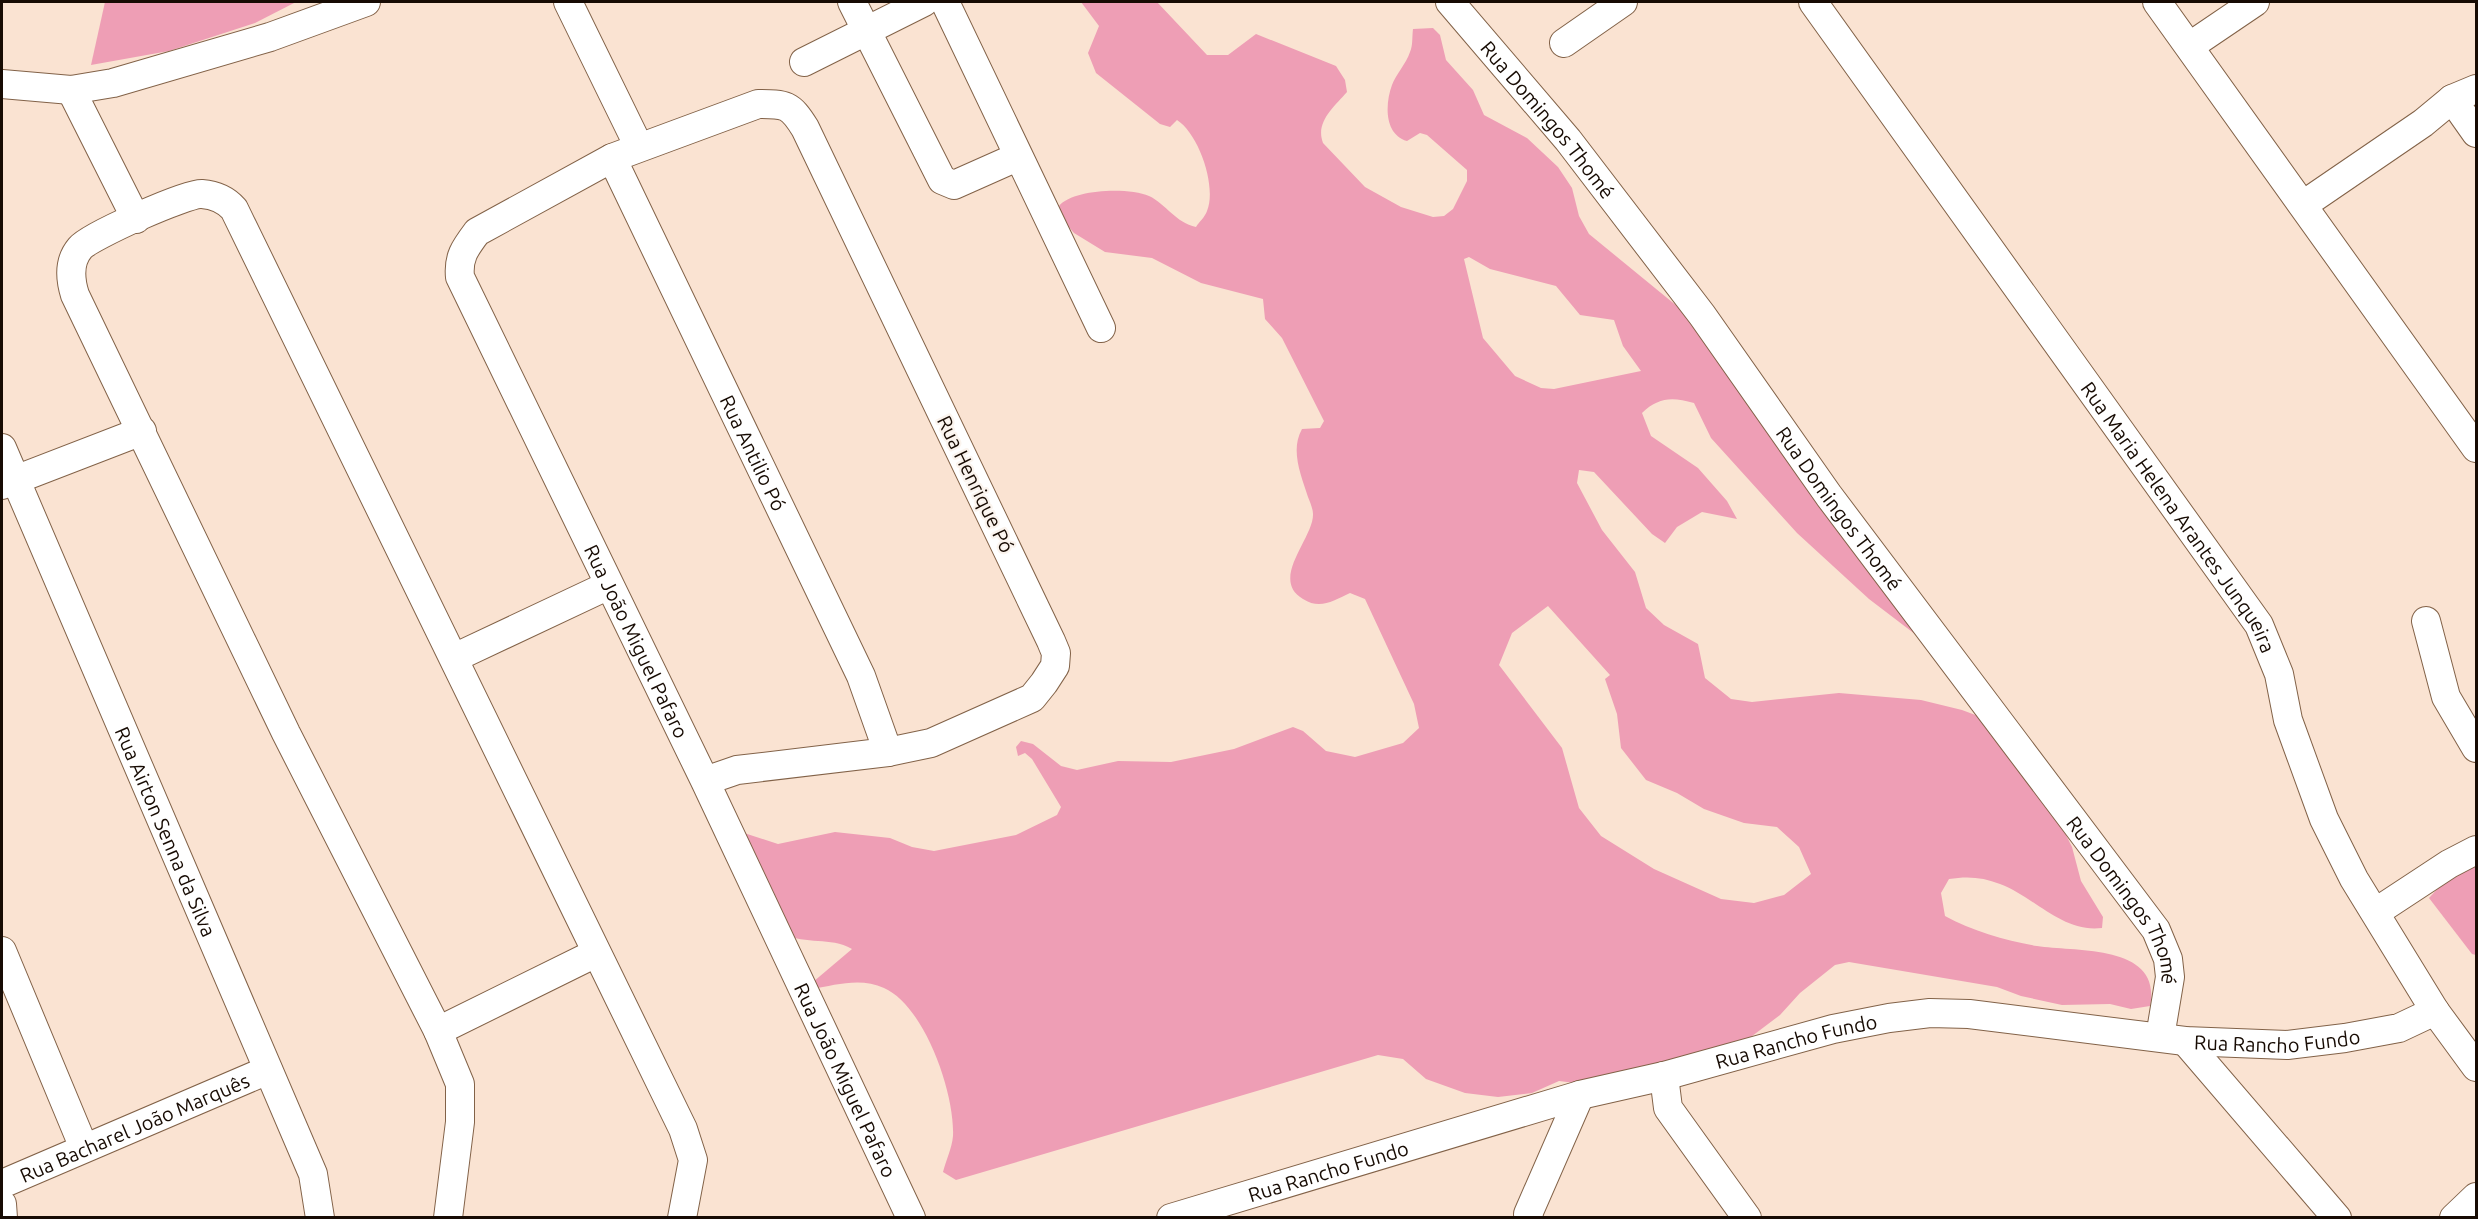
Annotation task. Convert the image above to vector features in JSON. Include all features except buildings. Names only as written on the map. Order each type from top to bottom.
[{"type":"street","points":[[2,84],[71,90],[113,82],[270,37],[366,2]]},
{"type":"street","points":[[568,2],[639,147]]},
{"type":"street","points":[[852,2],[942,180],[954,185],[1008,161]]},
{"type":"street","points":[[804,62],[924,2]]},
{"type":"street","points":[[945,2],[1101,328]]},
{"type":"street","name":"Rua Domingos Thomé","points":[[1450,2],[1568,140],[1695,306],[1829,496],[2156,930],[2168,959],[2172,1039]]},
{"type":"street","points":[[1564,43],[1623,2]]},
{"type":"street","name":"Rua Maria Helena Arantes Junqueira","points":[[1813,2],[2259,625],[2279,674],[2288,720],[2324,819],[2354,879],[2435,1011],[2476,1067]]},
{"type":"street","points":[[2157,2],[2476,448]]},
{"type":"street","points":[[2190,46],[2255,2]]},
{"type":"street","points":[[71,90],[136,219]]},
{"type":"street","points":[[2303,205],[2464,94],[2476,133]]},
{"type":"street","name":"Rua Henrique Pó","points":[[639,147],[758,104],[782,104],[794,110],[810,139],[1056,653],[1055,666],[1032,698],[931,743],[888,752],[737,770],[705,781]]},
{"type":"street","name":"Rua João Miguel Pafaro","points":[[639,147],[612,158],[477,232],[462,251],[459,264],[460,277],[705,781],[911,1218]]},
{"type":"street","name":"Rua Antilio Pó","points":[[612,158],[861,676],[888,752]]},
{"type":"street","points":[[448,1218],[460,1122],[460,1084],[438,1031],[286,734],[75,296],[69,276],[81,247],[177,200],[200,194],[227,201],[234,209],[689,1145],[693,1160],[682,1218]]},
{"type":"street","points":[[8,482],[142,431]]},
{"type":"street","name":"Rua Airton Senna da Silva","points":[[2,448],[8,482],[313,1174],[321,1218]]},
{"type":"street","points":[[454,658],[609,585]]},
{"type":"street","points":[[2426,621],[2446,697],[2476,748]]},
{"type":"street","points":[[2376,912],[2449,864],[2476,850]]},
{"type":"street","points":[[2,951],[84,1149]]},
{"type":"street","points":[[438,1031],[596,953]]},
{"type":"street","name":"Rua Rancho Fundo","points":[[1171,1218],[1211,1211],[1580,1095],[1664,1076],[1833,1029],[1889,1018],[1930,1013],[1969,1014],[2172,1039],[2287,1045],[2399,1028],[2435,1011]]},
{"type":"street","points":[[2172,1039],[2337,1218]]},
{"type":"street","name":"Rua Bacharel João Marquês","points":[[2,1184],[268,1070]]},
{"type":"street","points":[[1664,1076],[1668,1108],[1747,1218]]},
{"type":"street","points":[[1529,1218],[1528,1214],[1580,1095]]},
{"type":"street","points":[[2454,1218],[2476,1198]]},
{"type":"street","points":[[2,1204],[3,1218]]},
{"type":"shaded area","points":[[105,2],[296,2],[255,23],[169,51],[91,65]]},
{"type":"shaded area","points":[[1081,2],[1157,2],[1207,55],[1228,55],[1256,34],[1336,66],[1345,80],[1347,92],[1327,115],[1321,135],[1323,143],[1365,187],[1401,207],[1433,217],[1444,216],[1453,209],[1467,181],[1467,170],[1427,135],[1420,133],[1407,141],[1399,137],[1390,125],[1388,101],[1392,85],[1411,50],[1413,29],[1433,28],[1440,35],[1446,60],[1473,90],[1484,115],[1527,138],[1558,167],[1572,188],[1579,216],[1589,234],[1694,320],[1748,406],[1811,479],[1928,644],[1869,599],[1797,533],[1711,438],[1694,403],[1672,399],[1660,401],[1642,413],[1651,436],[1698,468],[1727,501],[1737,519],[1702,512],[1677,527],[1665,543],[1652,534],[1594,472],[1579,470],[1577,483],[1602,530],[1635,572],[1646,608],[1664,625],[1698,644],[1705,678],[1731,699],[1752,702],[1839,693],[1921,700],[1962,710],[2002,725],[2038,779],[2072,847],[2081,881],[2103,917],[2102,928],[2088,928],[2061,920],[2013,890],[1994,882],[1975,878],[1949,879],[1941,893],[1945,916],[1978,931],[2014,941],[2037,946],[2093,951],[2130,961],[2143,971],[2150,986],[2150,1006],[2131,1009],[2110,1004],[2062,1005],[2021,996],[1997,987],[1849,962],[1835,965],[1800,993],[1780,1015],[1715,1064],[1592,1085],[1559,1081],[1532,1093],[1498,1097],[1465,1093],[1426,1079],[1403,1059],[1378,1055],[956,1180],[943,1172],[953,1136],[952,1118],[943,1075],[924,1032],[899,998],[884,988],[857,982],[812,989],[813,982],[852,949],[835,943],[801,939],[782,933],[741,832],[778,844],[835,832],[890,838],[912,847],[934,851],[1016,835],[1057,815],[1061,807],[1032,759],[1025,753],[1018,756],[1016,747],[1021,741],[1033,744],[1061,766],[1077,770],[1118,761],[1171,762],[1234,749],[1293,727],[1303,731],[1326,751],[1355,757],[1403,743],[1419,728],[1414,704],[1365,599],[1350,593],[1326,603],[1315,604],[1303,599],[1294,591],[1290,581],[1291,570],[1307,535],[1313,514],[1300,471],[1297,445],[1302,429],[1320,428],[1324,421],[1282,338],[1265,319],[1263,299],[1201,283],[1152,258],[1105,252],[1074,233],[1061,218],[1059,206],[1066,200],[1101,191],[1128,191],[1149,196],[1183,222],[1196,227],[1206,213],[1209,201],[1210,189],[1204,162],[1199,149],[1185,127],[1177,120],[1170,127],[1160,124],[1096,73],[1088,53],[1099,26]],"holes":[[[1469,257],[1490,269],[1556,286],[1580,315],[1614,320],[1623,346],[1641,371],[1554,389],[1541,388],[1515,376],[1483,338],[1464,259]],[[1548,606],[1610,675],[1605,679],[1617,714],[1621,748],[1646,780],[1677,793],[1704,809],[1744,823],[1777,827],[1799,847],[1811,874],[1784,895],[1754,903],[1721,899],[1654,869],[1601,836],[1579,808],[1562,748],[1499,665],[1512,633]]]},
{"type":"shaded area","points":[[2476,847],[2476,955],[2472,954],[2429,898]]}]
